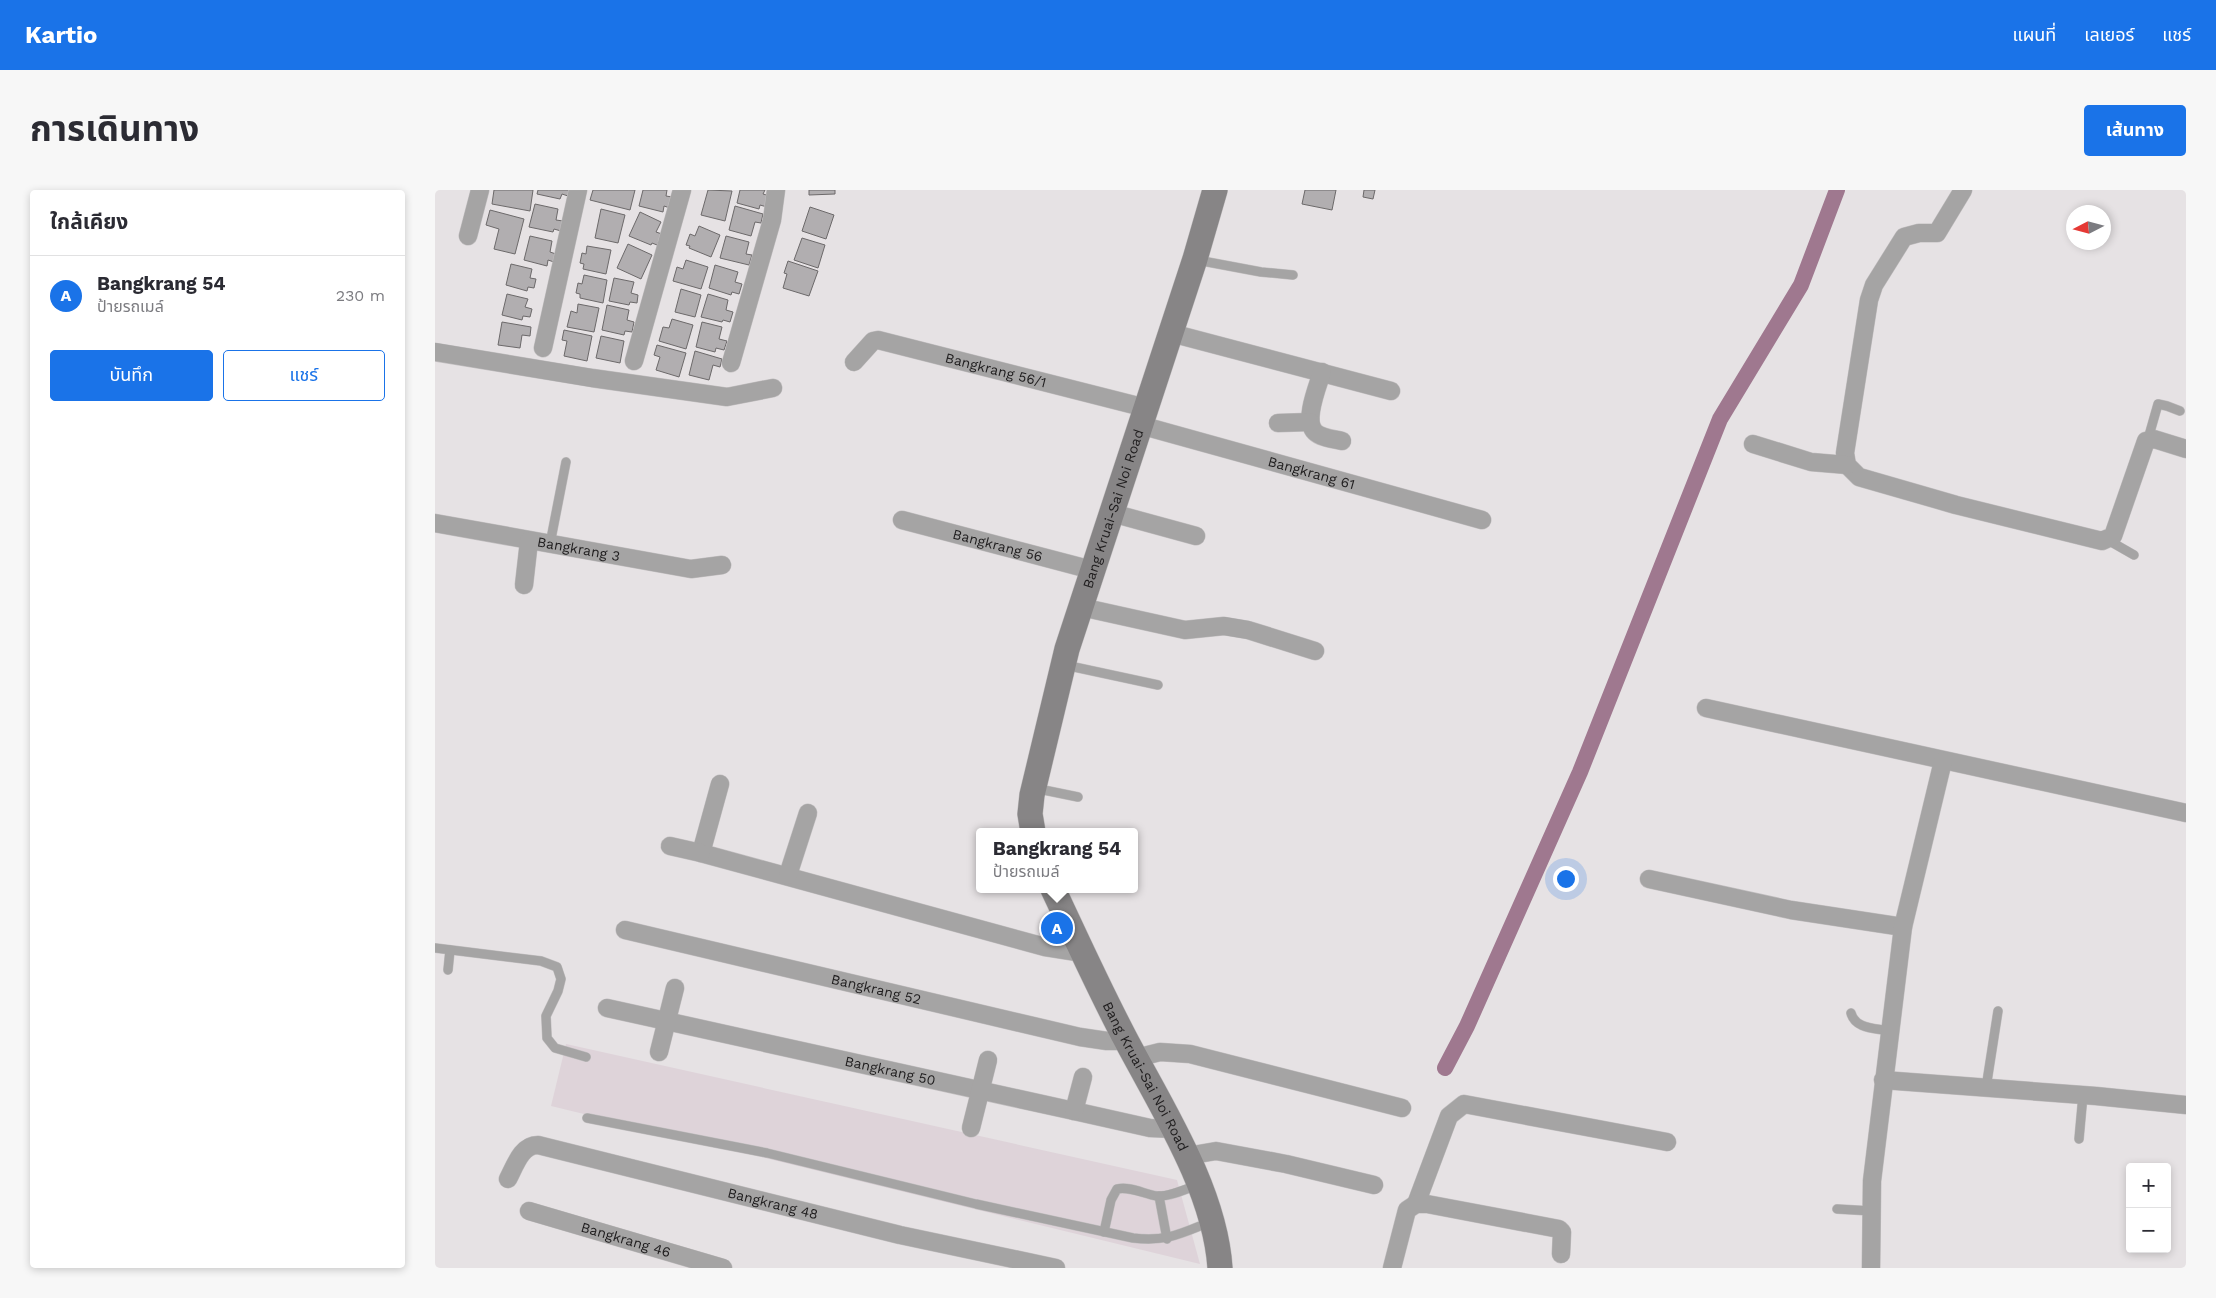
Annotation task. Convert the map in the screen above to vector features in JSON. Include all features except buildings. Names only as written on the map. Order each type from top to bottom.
[{"type":"main road","name":"Bang Kruai-Sai Noi Road","points":[[1032,828],[1030,814],[1033,788],[1063,664],[1092,570],[1195,259],[1215,190]]},
{"type":"main road","name":"Bang Kruai-Sai Noi Road","points":[[1055,893],[1187,1156],[1199,1184],[1211,1222],[1220,1268]]},
{"type":"street","points":[[468,236],[480,190]]},
{"type":"street","points":[[543,348],[578,190]]},
{"type":"street","points":[[634,361],[682,190]]},
{"type":"street","points":[[731,363],[772,220],[776,190]]},
{"type":"street","points":[[1963,190],[1937,233],[1919,232],[1904,237],[1874,285],[1869,300],[1845,452],[1847,465],[1859,477],[1956,505],[2096,540],[2113,536],[2148,439],[2154,438],[2186,448]]},
{"type":"street","points":[[1171,333],[1391,391]]},
{"type":"street","name":"Bangkrang 56/1","points":[[854,362],[873,341],[879,340],[1143,417]]},
{"type":"street","points":[[435,352],[592,378],[727,396],[773,388]]},
{"type":"street","points":[[1322,372],[1313,402],[1310,422],[1313,429],[1319,434],[1342,441]]},
{"type":"street","name":"Bangkrang 61","points":[[1143,417],[1482,520]]},
{"type":"street","points":[[1277,423],[1310,422]]},
{"type":"street","points":[[1753,444],[1811,462],[1847,465]]},
{"type":"street","points":[[1112,513],[1196,536]]},
{"type":"street","name":"Bangkrang 56","points":[[902,520],[1092,570]]},
{"type":"street","name":"Bangkrang 3","points":[[435,523],[691,569],[723,565]]},
{"type":"street","points":[[524,585],[529,541]]},
{"type":"street","points":[[1081,607],[1185,630],[1224,626],[1249,630],[1315,651]]},
{"type":"street","points":[[1705,708],[2186,813]]},
{"type":"street","points":[[1871,1268],[1872,1181],[1903,927],[1943,761]]},
{"type":"street","points":[[701,853],[720,784]]},
{"type":"street","points":[[788,876],[808,813]]},
{"type":"street","points":[[670,846],[788,876],[1045,947],[1083,952]]},
{"type":"street","points":[[1649,880],[1791,910],[1903,927]]},
{"type":"street","name":"Bangkrang 52","points":[[625,930],[1080,1037],[1107,1041],[1132,1049],[1190,1054],[1402,1108]]},
{"type":"street","points":[[659,1052],[675,988]]},
{"type":"street","name":"Bangkrang 50","points":[[607,1008],[1074,1112],[1150,1128],[1174,1129]]},
{"type":"street","points":[[971,1128],[988,1060]]},
{"type":"street","points":[[1074,1112],[1083,1077]]},
{"type":"street","points":[[1883,1080],[2186,1105]]},
{"type":"street","points":[[1392,1268],[1407,1210],[1415,1204],[1449,1116],[1464,1104],[1667,1142]]},
{"type":"street","name":"Bangkrang 48","points":[[508,1179],[526,1149],[531,1145],[538,1145],[900,1235],[1056,1268]]},
{"type":"street","points":[[1187,1156],[1216,1151],[1287,1164],[1375,1185]]},
{"type":"street","points":[[1415,1204],[1427,1204],[1559,1229],[1562,1232],[1561,1254]]},
{"type":"street","name":"Bangkrang 46","points":[[529,1211],[723,1268]]},
{"type":"lane","points":[[1195,259],[1261,272],[1293,275]]},
{"type":"lane","points":[[2148,439],[2158,404],[2179,411]]},
{"type":"lane","points":[[550,544],[566,462]]},
{"type":"lane","points":[[2106,539],[2134,554]]},
{"type":"lane","points":[[1063,664],[1158,685]]},
{"type":"lane","points":[[1033,788],[1078,796]]},
{"type":"lane","points":[[435,948],[541,962],[557,968],[561,979],[558,991],[546,1016],[547,1038],[555,1048],[586,1057]]},
{"type":"lane","points":[[448,970],[450,950]]},
{"type":"lane","points":[[1986,1088],[1998,1011]]},
{"type":"lane","points":[[1851,1013],[1858,1025],[1889,1031]]},
{"type":"lane","points":[[2079,1139],[2083,1095]]},
{"type":"lane","points":[[587,1118],[767,1153],[1133,1238],[1167,1239],[1211,1222]]},
{"type":"lane","points":[[1104,1232],[1111,1200],[1117,1189],[1130,1189],[1159,1196],[1175,1193],[1199,1184]]},
{"type":"lane","points":[[1159,1196],[1167,1239]]},
{"type":"lane","points":[[1837,1209],[1872,1211]]},
{"type":"shaded area","points":[[566,1044],[1177,1180],[1200,1264],[551,1106]]},
{"type":"waterway","points":[[1445,1068],[1467,1026],[1580,772],[1720,419],[1801,285],[1837,190]]},
{"type":"place","name":"Bangkrang 54","points":[[1057,928]]}]
